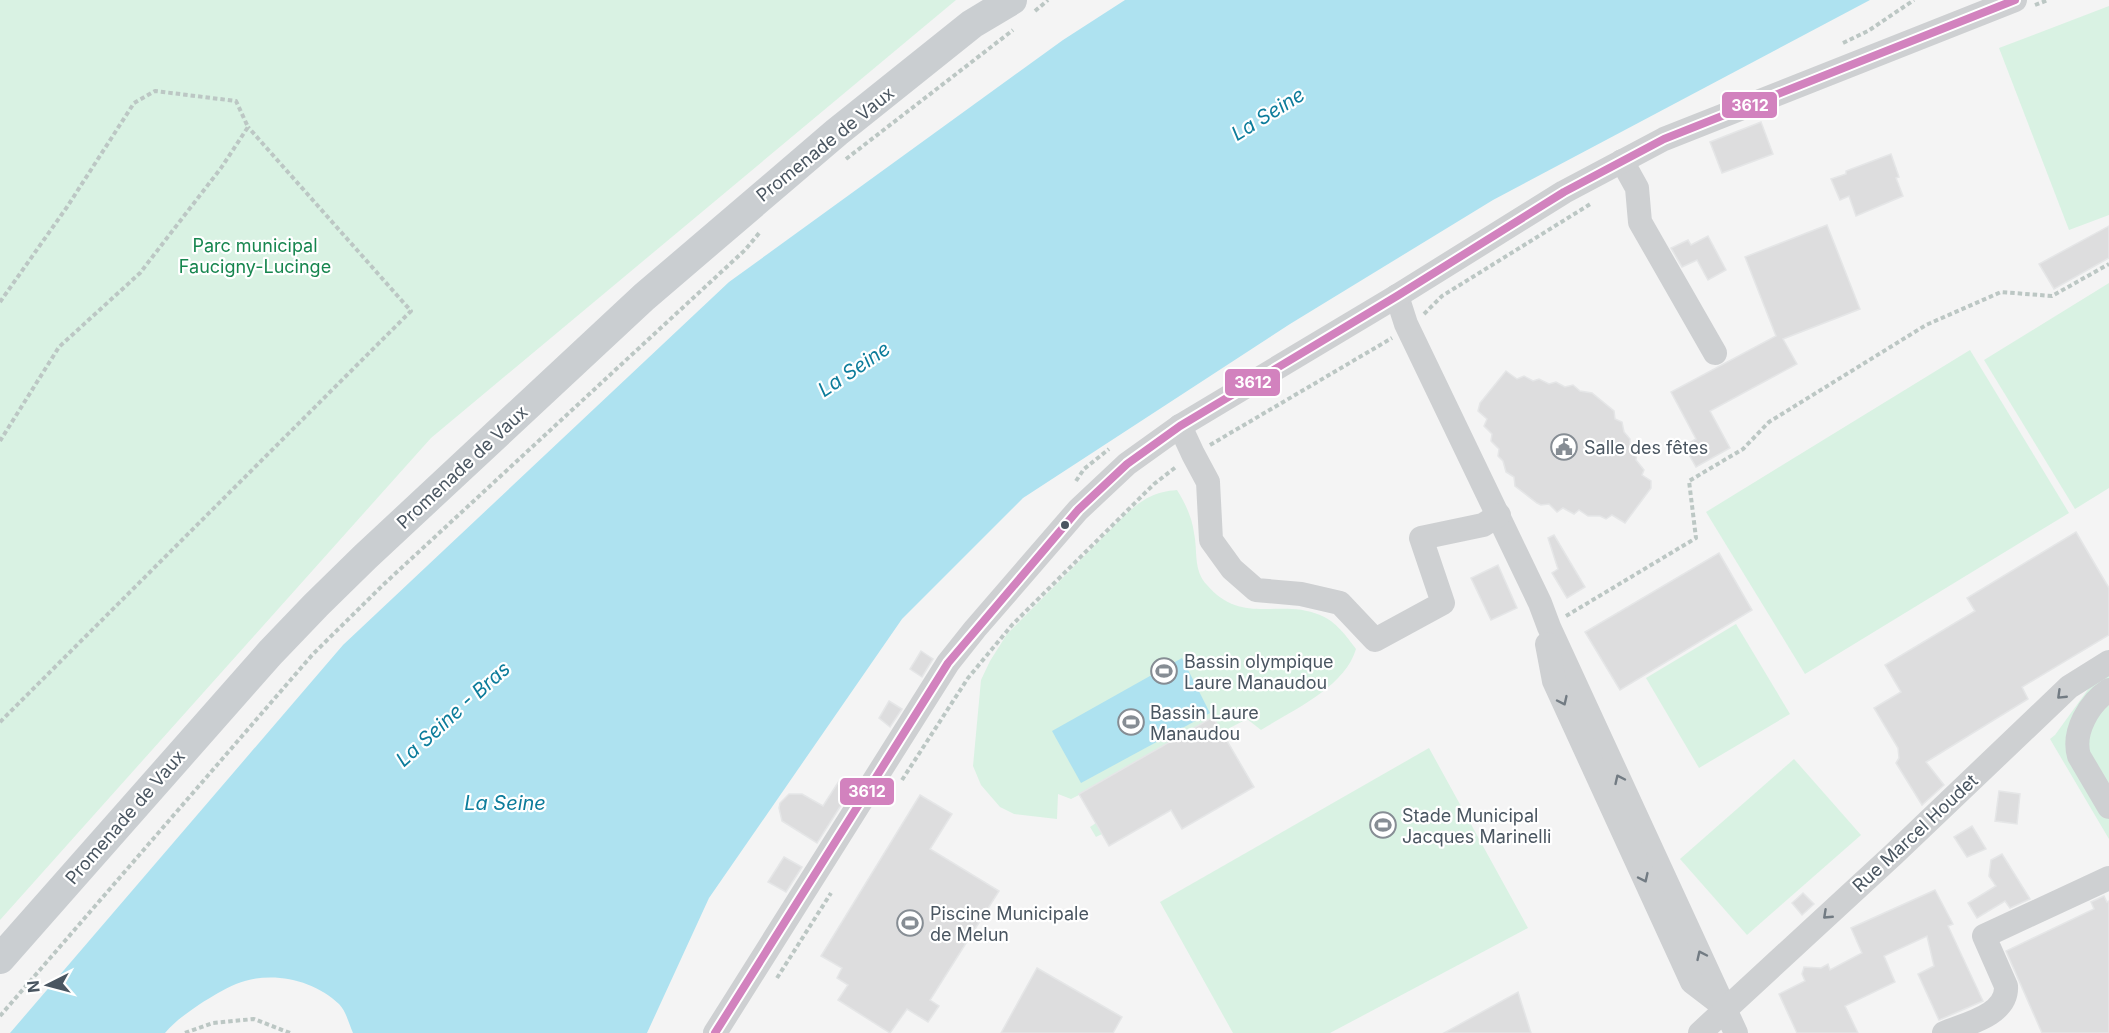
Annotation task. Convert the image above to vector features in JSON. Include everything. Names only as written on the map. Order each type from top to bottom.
[{"type":"main road","name":"Promenade de Vaux","points":[[0,959],[316,604],[644,297],[980,12],[1020,13]]},
{"type":"street","points":[[715,1033],[948,663],[1078,510],[1127,464],[1180,426],[1397,296],[1564,192],[1664,139],[2020,4]]},
{"type":"street","points":[[1622,161],[1637,188],[1640,222],[1715,353]]},
{"type":"street","points":[[1397,296],[1406,324],[1540,603],[1548,627],[1736,1033]]},
{"type":"street","points":[[1180,426],[1209,482],[1211,540],[1232,569],[1256,590],[1301,594],[1341,603],[1375,640],[1443,603],[1421,538],[1483,525],[1499,515]]},
{"type":"street","points":[[1540,603],[1554,681],[1692,982],[1726,1008]]},
{"type":"street","name":"Rue Marcel Houdet","points":[[1700,1033],[1894,854],[2069,687],[2109,662]]},
{"type":"street","points":[[2109,690],[2088,711],[2079,730],[2076,747],[2109,807]]},
{"type":"street","points":[[1944,1033],[1992,1012],[2000,1006],[2006,994],[2006,986],[1984,936],[2109,878]]},
{"type":"path","points":[[845,160],[1020,13],[1048,0]]},
{"type":"path","points":[[2020,4],[2048,0]]},
{"type":"path","points":[[0,302],[68,207],[134,103],[155,91],[236,101],[248,127],[411,311],[0,723]]},
{"type":"path","points":[[0,441],[59,347],[140,273],[221,168],[248,127]]},
{"type":"path","points":[[897,788],[967,680],[1012,625],[1154,484],[1193,454],[1392,338],[1406,324],[1419,320],[1442,296],[1596,200]]},
{"type":"path","points":[[0,1016],[313,654],[384,584],[745,250],[766,224]]},
{"type":"path","points":[[1548,627],[1696,538],[1689,481],[1743,449],[1769,422],[1926,325],[2001,292],[2052,296],[2109,264]]},
{"type":"path","points":[[770,986],[783,971],[836,885]]},
{"type":"path","points":[[185,1033],[213,1023],[254,1020],[290,1033]]},
{"type":"green space","name":"Parc municipal Faucigny-Lucinge","points":[[0,0],[956,0],[431,438],[0,920]]},
{"type":"green space","points":[[2109,6],[2109,215],[2069,230],[1999,48]]},
{"type":"green space","points":[[2109,283],[2109,488],[2075,509],[1984,360]]},
{"type":"green space","points":[[1970,350],[2069,513],[1805,674],[1706,512]]},
{"type":"green space","name":"Bassin olympique Laure Manaudou","points":[[1177,490],[1192,521],[1198,567],[1207,585],[1220,597],[1234,605],[1247,608],[1305,611],[1326,618],[1340,629],[1356,649],[1350,663],[1330,686],[1302,706],[1261,730],[1247,719],[1222,732],[1243,768],[1109,846],[1102,834],[1096,837],[1090,827],[1096,823],[1079,795],[1071,799],[1058,794],[1057,819],[1014,814],[1000,807],[981,785],[973,766],[981,680],[990,661],[1007,634],[1136,505],[1161,493]]},
{"type":"green space","points":[[1736,624],[1790,714],[1699,768],[1646,678]]},
{"type":"green space","points":[[2109,668],[2109,839],[2050,739],[2100,673]]},
{"type":"green space","name":"Stade Municipal Jacques Marinelli","points":[[1429,748],[1528,928],[1330,1033],[1233,1033],[1160,902]]},
{"type":"green space","points":[[1794,759],[1861,835],[1747,935],[1680,859]]},
{"type":"water","name":"La Seine","points":[[1125,0],[1870,0],[1493,200],[1290,324],[1023,498],[902,619],[709,898],[647,1033],[353,1033],[341,1007],[329,995],[317,988],[290,979],[263,978],[249,980],[227,988],[186,1014],[165,1033],[10,1033],[343,645],[729,282],[1063,40]]},
{"type":"water","name":"Bassin Laure Manaudou","points":[[1182,658],[1210,713],[1081,783],[1052,731]]},
{"type":"building","points":[[1761,122],[1773,154],[1722,173],[1710,142]]},
{"type":"building","points":[[1891,154],[1903,196],[1856,216],[1849,196],[1840,200],[1831,179]]},
{"type":"building","points":[[1827,225],[1860,309],[1783,339],[1797,364],[1710,411],[1730,448],[1696,467],[1684,446],[1696,439],[1671,392],[1776,336],[1745,257]]},
{"type":"building","points":[[2109,226],[2109,258],[2054,289],[2039,264]]},
{"type":"building","points":[[1708,236],[1726,270],[1708,280],[1697,260],[1682,267],[1671,248],[1688,240],[1691,245]]},
{"type":"building","name":"Salle des fêtes","points":[[1506,371],[1517,379],[1524,376],[1533,381],[1539,379],[1549,384],[1556,382],[1565,387],[1573,385],[1580,391],[1592,393],[1614,411],[1615,419],[1622,422],[1624,432],[1630,439],[1630,446],[1637,453],[1636,460],[1644,470],[1642,475],[1651,481],[1651,488],[1625,523],[1612,515],[1606,519],[1600,516],[1588,516],[1579,510],[1574,514],[1563,508],[1557,512],[1549,504],[1537,503],[1515,486],[1514,477],[1506,472],[1503,461],[1498,456],[1499,449],[1491,441],[1492,434],[1484,426],[1487,419],[1478,411],[1480,403]]},
{"type":"building","points":[[2076,532],[2109,588],[2109,635],[2022,687],[2028,699],[1926,762],[1944,785],[1922,805],[1896,763],[1899,758],[1898,748],[1874,708],[1901,692],[1885,665],[1975,611],[1967,598]]},
{"type":"building","points":[[1554,535],[1585,587],[1567,598],[1552,573],[1558,569],[1548,538]]},
{"type":"building","points":[[1719,553],[1752,610],[1620,690],[1585,632]]},
{"type":"building","points":[[1498,565],[1517,608],[1491,620],[1471,578]]},
{"type":"building","points":[[921,651],[933,659],[922,677],[910,669]]},
{"type":"building","points":[[889,701],[902,709],[890,727],[879,718]]},
{"type":"building","points":[[1213,717],[1254,787],[1182,829],[1171,810],[1109,846],[1079,794]]},
{"type":"building","points":[[839,781],[852,788],[817,843],[782,821],[780,803],[789,794],[802,794],[823,806]]},
{"type":"building","points":[[1999,791],[2020,794],[2017,824],[1995,821]]},
{"type":"building","name":"Piscine Municipale de Melun","points":[[920,795],[952,814],[930,849],[999,891],[930,1000],[939,1006],[928,1022],[907,1009],[890,1033],[838,1000],[848,985],[837,978],[842,968],[821,956]]},
{"type":"building","points":[[1972,826],[1986,849],[1967,857],[1954,837]]},
{"type":"building","points":[[2002,854],[2030,899],[2010,908],[2005,901],[1977,918],[1968,903],[1996,886],[1989,876],[1991,860]]},
{"type":"building","points":[[784,857],[802,867],[786,892],[768,882]]},
{"type":"building","points":[[1935,890],[1953,924],[1948,926],[1983,1001],[1939,1020],[1918,974],[1934,966],[1927,936],[1884,956],[1895,982],[1845,1006],[1858,1033],[1797,1033],[1779,994],[1805,981],[1802,974],[1804,967],[1821,968],[1828,964],[1830,970],[1862,953],[1851,928]]},
{"type":"building","points":[[1803,893],[1814,904],[1802,915],[1792,903]]},
{"type":"building","points":[[2104,896],[2107,902],[2109,901],[2109,1033],[2042,1033],[2006,951],[2094,909],[2091,902]]},
{"type":"building","points":[[1037,968],[1122,1017],[1113,1033],[1001,1033]]},
{"type":"building","points":[[1518,992],[1531,1033],[1444,1033]]},
{"type":"transit line","name":"3612","points":[[715,1033],[948,663],[1078,510],[1127,464],[1180,426],[1397,296],[1564,192],[1664,139],[2015,0]]},
{"type":"place","name":"Salle des fêtes","points":[[1564,447]]},
{"type":"place","name":"Bassin olympique Laure Manaudou","points":[[1164,671]]},
{"type":"place","name":"Bassin Laure Manaudou","points":[[1131,722]]},
{"type":"place","name":"Stade Municipal Jacques Marinelli","points":[[1383,825]]},
{"type":"place","name":"Piscine Municipale de Melun","points":[[910,923]]},
{"type":"water label","name":"La Seine - Bras","points":[[453,714]]}]
